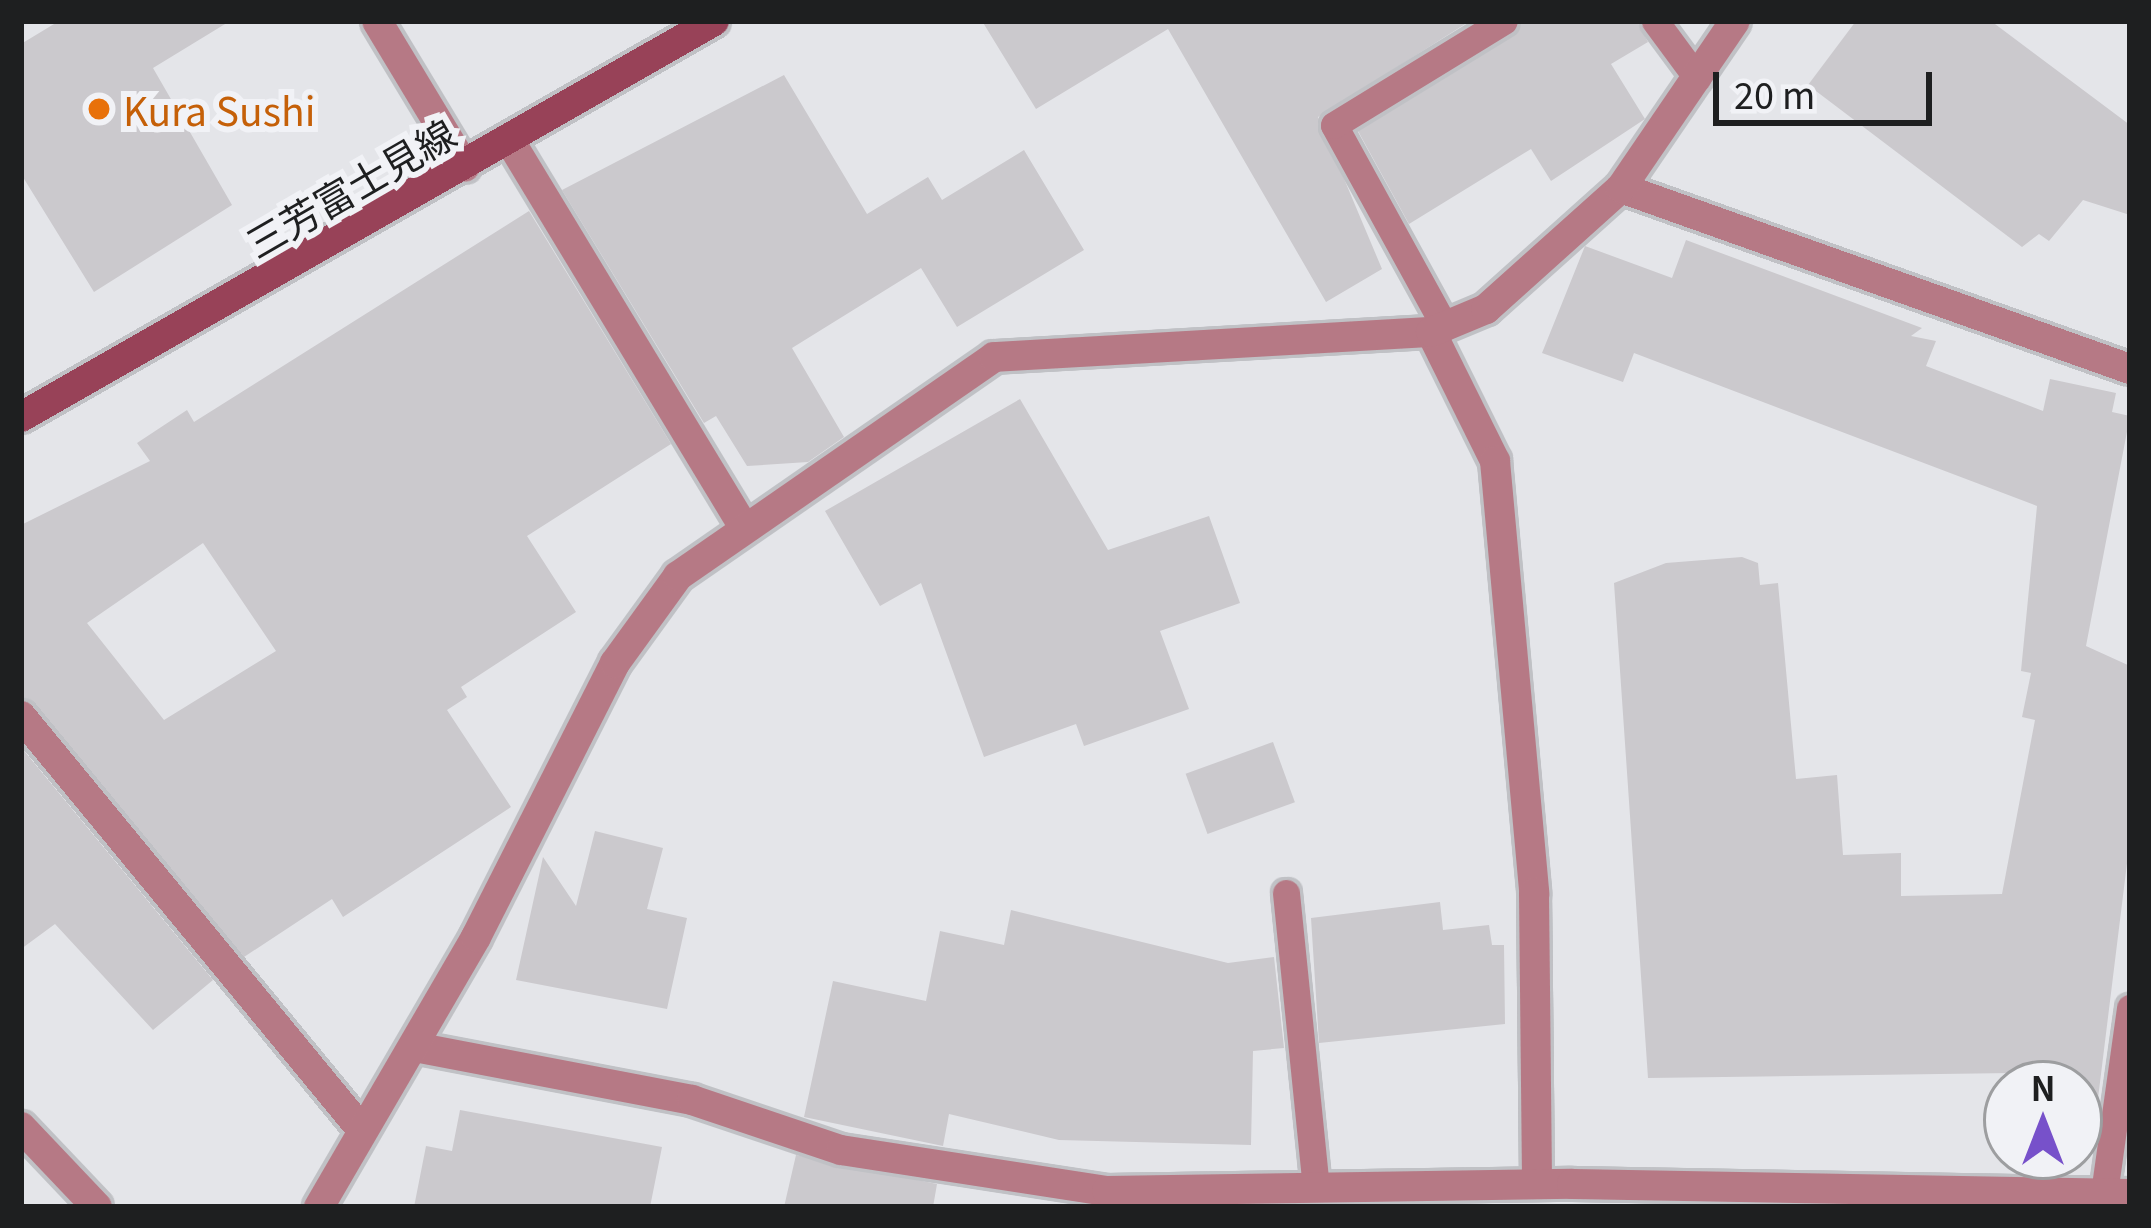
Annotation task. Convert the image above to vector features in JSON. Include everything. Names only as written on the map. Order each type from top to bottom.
[{"type":"main road","name":"三芳富士見線","points":[[21,417],[714,21]]},
{"type":"street","points":[[377,21],[465,167]]},
{"type":"street","points":[[319,1207],[358,1124],[415,1047],[615,663],[678,576],[742,526],[994,356],[1438,330],[1486,309],[1622,188],[1735,21]]},
{"type":"street","points":[[510,141],[742,526]]},
{"type":"street","points":[[1622,188],[2130,369]]},
{"type":"street","points":[[1438,330],[1495,461],[1534,892],[1537,1184]]},
{"type":"street","points":[[21,716],[358,1124]]},
{"type":"street","points":[[415,1047],[692,1100],[841,1150],[1107,1191],[1274,1198],[1316,1187],[1537,1184],[1571,1195],[2118,1190]]},
{"type":"street","points":[[21,1127],[97,1207]]},
{"type":"lane","points":[[1438,330],[1334,125],[1504,21]]},
{"type":"lane","points":[[1654,21],[1696,78]]},
{"type":"lane","points":[[1286,892],[1316,1187]]},
{"type":"lane","points":[[2118,1190],[2130,1008]]},
{"type":"building","name":"Kura Sushi","points":[[59,21],[230,21],[153,68],[232,205],[94,292],[21,174],[21,44]]},
{"type":"building","points":[[982,21],[1470,21],[1318,117],[1382,269],[1326,302],[1168,29],[1036,109]]},
{"type":"building","points":[[1522,21],[1637,21],[1648,42],[1611,64],[1645,119],[1551,181],[1531,149],[1409,224],[1358,131]]},
{"type":"building","points":[[1856,21],[1991,21],[2130,125],[2130,215],[2083,200],[2049,241],[2039,234],[2022,247],[1808,85]]},
{"type":"building","points":[[784,75],[867,214],[928,177],[942,200],[1024,150],[1084,250],[957,327],[921,268],[792,348],[844,437],[808,462],[747,466],[716,416],[704,423],[562,190]]},
{"type":"building","points":[[529,211],[671,444],[527,536],[576,612],[461,687],[467,697],[447,710],[511,807],[343,917],[332,899],[244,957],[21,697],[21,525],[150,461],[137,443],[187,410],[194,422]],"holes":[[[203,543],[276,651],[164,720],[87,623]]]},
{"type":"building","points":[[1686,240],[1922,328],[1911,336],[1936,341],[1926,366],[2043,411],[2050,379],[2116,393],[2112,412],[2130,416],[2086,646],[2130,666],[2130,839],[2103,1060],[1983,1060],[1983,1073],[1648,1078],[1614,583],[1666,563],[1742,557],[1758,563],[1760,585],[1778,583],[1796,779],[1837,775],[1843,855],[1901,853],[1901,896],[2002,894],[2035,720],[2022,717],[2031,673],[2021,671],[2037,506],[1634,353],[1623,382],[1542,353],[1585,246],[1672,278]]},
{"type":"building","points":[[1020,399],[1108,550],[1209,516],[1240,603],[1160,631],[1189,709],[1084,746],[1076,724],[984,757],[921,583],[880,606],[825,511]]},
{"type":"building","points":[[1273,742],[1295,802],[1207,834],[1186,774]]},
{"type":"building","points":[[21,747],[213,980],[153,1030],[55,924],[21,949]]},
{"type":"building","points":[[595,831],[663,848],[647,909],[687,918],[667,1009],[516,980],[543,857],[576,906]]},
{"type":"building","points":[[1440,902],[1443,930],[1489,925],[1492,945],[1504,945],[1505,1024],[1319,1043],[1311,918]]},
{"type":"building","points":[[1011,910],[1228,963],[1274,957],[1284,1048],[1253,1051],[1251,1145],[1059,1140],[949,1114],[943,1146],[804,1117],[833,981],[926,1001],[940,931],[1004,945]]},
{"type":"building","points":[[460,1110],[662,1147],[650,1207],[414,1207],[426,1146],[452,1151]]},
{"type":"building","points":[[796,1155],[937,1184],[933,1207],[784,1207]]},
{"type":"place","name":"Kura Sushi","points":[[99,109]]}]
